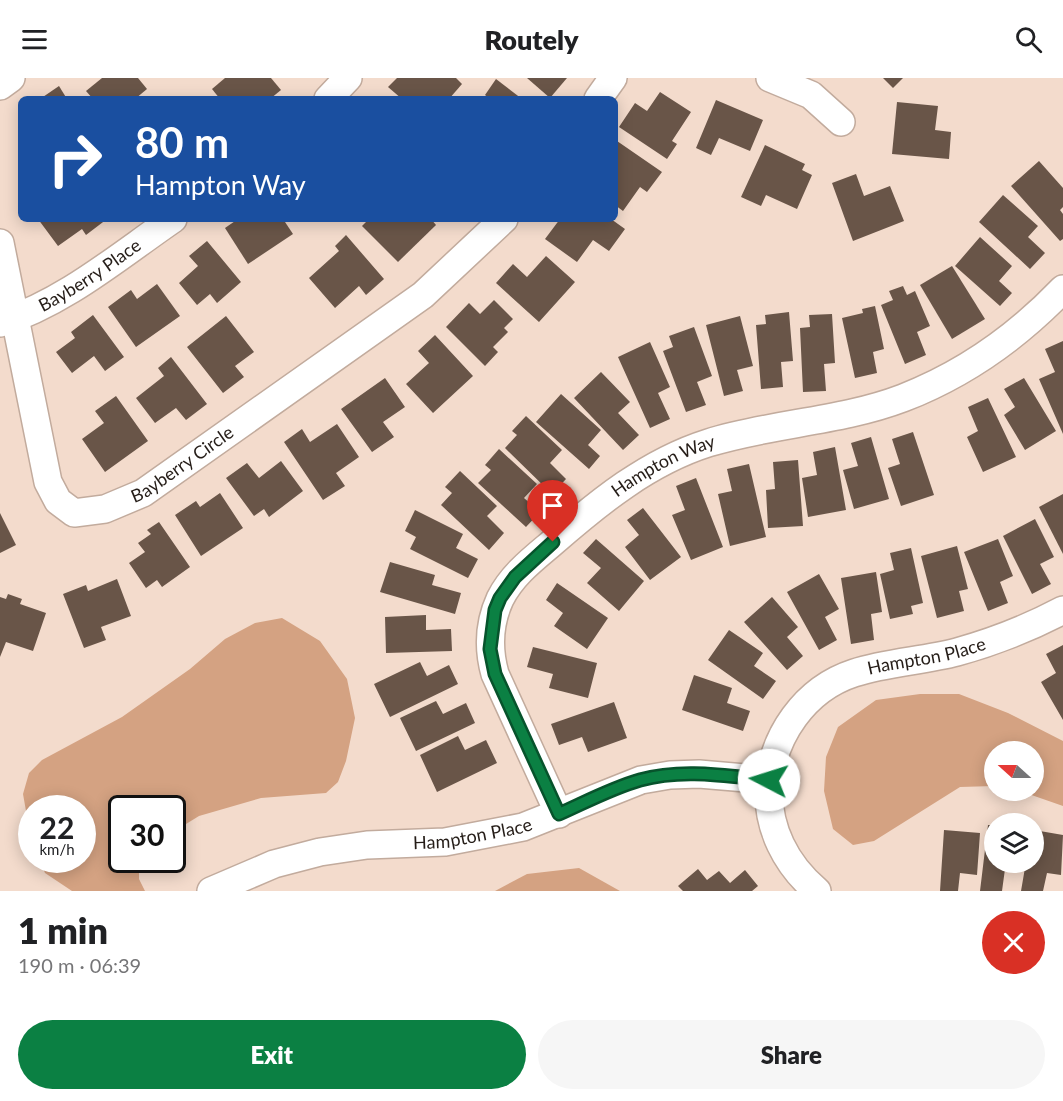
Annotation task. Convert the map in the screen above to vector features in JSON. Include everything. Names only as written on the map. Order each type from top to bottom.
[{"type":"street","points":[[0,86],[11,78]]},
{"type":"street","points":[[331,96],[348,78]]},
{"type":"street","points":[[600,96],[613,78]]},
{"type":"street","points":[[770,78],[811,95],[841,122]]},
{"type":"street","name":"Bayberry Place","points":[[7,321],[68,291],[169,222]]},
{"type":"street","name":"Bayberry Circle","points":[[0,243],[7,321],[48,482],[58,501],[75,513],[105,510],[143,493],[423,295],[501,222]]},
{"type":"street","name":"Hampton Way","points":[[559,814],[492,662],[490,636],[495,610],[515,577],[597,503],[656,466],[705,444],[750,430],[873,408],[914,393],[955,374],[1004,343],[1063,289]]},
{"type":"street","name":"Hampton Place","points":[[817,891],[789,861],[776,835],[770,807],[769,780],[780,740],[795,715],[816,694],[840,679],[868,669],[958,652],[1010,634],[1063,610]]},
{"type":"street","name":"Hampton Place","points":[[211,891],[274,864],[320,852],[367,845],[445,842],[481,837],[523,827],[641,780],[670,775],[699,774],[769,780]]},
{"type":"shaded area","points":[[282,618],[320,641],[347,679],[355,718],[346,761],[338,782],[326,793],[261,798],[199,816],[186,824],[186,795],[108,795],[108,873],[139,873],[139,879],[145,891],[72,891],[45,873],[96,873],[96,795],[23,795],[29,773],[42,760],[122,717],[190,669],[225,639],[255,623]]},
{"type":"shaded area","points":[[920,694],[959,694],[1008,713],[1063,741],[1063,806],[1044,799],[1044,741],[984,741],[984,786],[960,787],[874,841],[853,845],[833,829],[824,791],[826,757],[838,727],[876,700]]},
{"type":"shaded area","points":[[579,868],[620,891],[495,891],[527,874]]},
{"type":"building","points":[[102,78],[138,78],[147,89],[139,96],[90,96],[86,91]]},
{"type":"building","points":[[225,78],[271,78],[281,90],[274,96],[218,96],[212,89]]},
{"type":"building","points":[[397,78],[456,78],[462,84],[452,96],[398,96],[388,87]]},
{"type":"building","points":[[527,78],[567,78],[552,96],[548,96]]},
{"type":"building","points":[[883,78],[903,78],[893,88]]},
{"type":"building","points":[[496,79],[518,96],[486,96]]},
{"type":"building","points":[[59,86],[65,96],[44,96]]},
{"type":"building","points":[[660,92],[691,112],[672,141],[677,144],[667,159],[619,127],[635,103],[647,111]]},
{"type":"building","points":[[716,100],[763,120],[750,151],[719,138],[711,155],[696,148]]},
{"type":"building","points":[[897,102],[938,106],[935,130],[951,132],[949,159],[892,154]]},
{"type":"building","points":[[618,142],[662,172],[647,192],[640,187],[623,211],[618,207]]},
{"type":"building","points":[[765,145],[805,164],[802,170],[812,175],[797,209],[766,195],[761,206],[741,197]]},
{"type":"building","points":[[1039,161],[1063,188],[1063,207],[1060,210],[1063,214],[1063,239],[1060,241],[1011,186]]},
{"type":"building","points":[[856,174],[864,196],[890,186],[904,221],[853,241],[832,183]]},
{"type":"building","points":[[1003,195],[1038,226],[1028,237],[1045,253],[1030,269],[979,222]]},
{"type":"building","points":[[40,222],[103,222],[86,235],[82,229],[58,246]]},
{"type":"building","points":[[234,222],[285,222],[293,234],[248,264],[225,228]]},
{"type":"building","points":[[366,222],[434,222],[436,225],[398,262],[362,226]]},
{"type":"building","points":[[558,222],[615,222],[625,229],[609,251],[593,240],[577,262],[545,239]]},
{"type":"building","points":[[346,235],[384,279],[366,295],[359,286],[335,308],[309,278],[339,251],[335,246]]},
{"type":"building","points":[[980,237],[1012,266],[999,281],[1012,293],[1000,306],[955,266]]},
{"type":"building","points":[[207,241],[241,282],[217,303],[210,294],[197,305],[179,283],[198,266],[189,256]]},
{"type":"building","points":[[546,256],[575,282],[539,322],[496,283],[513,264],[527,277]]},
{"type":"building","points":[[952,266],[985,319],[952,339],[920,285]]},
{"type":"building","points":[[157,284],[180,316],[136,347],[108,307],[131,290],[137,299]]},
{"type":"building","points":[[903,286],[907,295],[915,291],[930,326],[917,332],[926,355],[905,364],[881,305],[893,300],[889,291]]},
{"type":"building","points":[[494,300],[513,319],[504,328],[508,332],[493,347],[498,352],[485,366],[446,327],[469,303],[480,314]]},
{"type":"building","points":[[875,306],[884,349],[873,352],[877,373],[855,378],[842,318],[863,313],[862,309]]},
{"type":"building","points":[[789,312],[793,361],[781,362],[783,387],[761,389],[756,325],[766,324],[765,315]]},
{"type":"building","points":[[832,314],[835,363],[824,364],[826,391],[803,392],[800,328],[810,327],[809,315]]},
{"type":"building","points":[[93,315],[124,357],[105,371],[94,356],[72,373],[56,352],[75,338],[71,332]]},
{"type":"building","points":[[226,316],[254,352],[235,366],[244,377],[223,393],[187,347]]},
{"type":"building","points":[[740,316],[753,366],[737,370],[743,391],[724,396],[706,325]]},
{"type":"building","points":[[694,327],[712,376],[697,382],[706,405],[686,412],[663,351],[673,347],[669,336]]},
{"type":"building","points":[[435,335],[473,376],[433,413],[406,384],[429,363],[418,351]]},
{"type":"building","points":[[1063,341],[1063,434],[1039,379],[1055,372],[1045,349]]},
{"type":"building","points":[[650,342],[670,387],[658,393],[670,419],[650,428],[618,357]]},
{"type":"building","points":[[171,357],[207,404],[186,420],[176,408],[155,423],[136,398],[164,376],[158,368]]},
{"type":"building","points":[[601,372],[630,402],[618,413],[639,435],[623,450],[574,398]]},
{"type":"building","points":[[385,378],[405,407],[383,422],[394,437],[372,452],[341,409]]},
{"type":"building","points":[[1024,378],[1056,431],[1025,450],[1004,415],[1015,407],[1004,389]]},
{"type":"building","points":[[561,394],[601,430],[588,445],[600,456],[589,469],[536,422]]},
{"type":"building","points":[[116,396],[148,441],[105,472],[82,439],[104,423],[95,411]]},
{"type":"building","points":[[988,398],[1016,457],[983,472],[967,437],[978,431],[968,407]]},
{"type":"building","points":[[526,416],[562,450],[550,463],[566,479],[552,494],[505,448],[517,435],[512,431]]},
{"type":"building","points":[[337,424],[359,457],[336,473],[345,486],[323,500],[284,442],[302,429],[310,442]]},
{"type":"building","points":[[913,432],[934,495],[901,506],[888,468],[900,464],[892,439]]},
{"type":"building","points":[[871,437],[889,499],[854,509],[843,470],[858,466],[851,443]]},
{"type":"building","points":[[835,447],[846,510],[808,517],[802,478],[817,475],[813,452]]},
{"type":"building","points":[[499,449],[537,484],[524,498],[540,512],[526,527],[478,483],[491,470],[485,465]]},
{"type":"building","points":[[798,460],[803,526],[768,528],[766,490],[775,489],[773,462]]},
{"type":"building","points":[[281,461],[303,491],[269,517],[264,509],[254,516],[226,478],[247,463],[259,478]]},
{"type":"building","points":[[749,464],[766,537],[730,546],[718,494],[732,491],[727,469]]},
{"type":"building","points":[[460,471],[497,506],[487,516],[504,533],[489,550],[441,505],[452,493],[445,487]]},
{"type":"building","points":[[696,478],[723,547],[691,560],[672,515],[685,510],[676,486]]},
{"type":"building","points":[[220,493],[243,528],[201,556],[175,515],[196,501],[200,507]]},
{"type":"building","points":[[1063,494],[1063,554],[1039,507]]},
{"type":"building","points":[[643,508],[681,557],[650,580],[625,547],[639,535],[627,520]]},
{"type":"building","points":[[415,510],[463,534],[456,548],[478,559],[468,578],[410,549],[416,537],[405,531]]},
{"type":"building","points":[[0,513],[16,545],[0,553]]},
{"type":"building","points":[[1035,519],[1054,557],[1040,564],[1051,584],[1032,594],[1003,536]]},
{"type":"building","points":[[159,522],[190,567],[162,587],[157,580],[146,588],[129,563],[145,552],[138,543],[151,534],[147,530]]},
{"type":"building","points":[[596,539],[644,581],[619,611],[587,583],[601,568],[583,553]]},
{"type":"building","points":[[998,539],[1013,576],[1000,582],[1008,603],[988,611],[964,552]]},
{"type":"building","points":[[957,546],[968,589],[959,591],[964,611],[937,618],[921,556]]},
{"type":"building","points":[[911,548],[923,603],[911,606],[913,614],[890,619],[880,574],[894,570],[890,553]]},
{"type":"building","points":[[390,562],[435,575],[432,585],[461,593],[455,614],[380,592]]},
{"type":"building","points":[[876,572],[882,612],[871,614],[874,640],[851,644],[841,578]]},
{"type":"building","points":[[819,574],[839,609],[825,617],[837,640],[819,650],[787,592]]},
{"type":"building","points":[[117,579],[131,616],[101,627],[106,640],[84,648],[63,594],[86,585],[88,591]]},
{"type":"building","points":[[557,583],[608,618],[587,649],[554,626],[563,613],[546,600]]},
{"type":"building","points":[[8,594],[22,599],[20,604],[46,613],[33,651],[6,642],[0,657],[0,597],[6,599]]},
{"type":"building","points":[[772,597],[798,627],[787,637],[803,656],[787,670],[744,622]]},
{"type":"building","points":[[426,615],[426,630],[451,629],[452,651],[386,653],[385,617]]},
{"type":"building","points":[[729,630],[763,653],[754,666],[776,681],[763,699],[708,660]]},
{"type":"building","points":[[1063,645],[1063,720],[1041,682],[1056,673],[1046,654]]},
{"type":"building","points":[[533,647],[597,663],[588,698],[549,688],[553,674],[527,667]]},
{"type":"building","points":[[420,662],[427,676],[449,665],[458,684],[390,717],[374,684]]},
{"type":"building","points":[[694,675],[732,688],[727,703],[750,711],[743,731],[682,710]]},
{"type":"building","points":[[436,701],[443,714],[466,703],[475,723],[416,751],[400,718]]},
{"type":"building","points":[[614,702],[627,738],[588,752],[582,737],[559,745],[551,724]]},
{"type":"building","points":[[458,736],[465,750],[486,740],[497,763],[437,792],[420,755]]},
{"type":"building","points":[[944,830],[980,833],[977,875],[960,873],[958,891],[940,891]]},
{"type":"building","points":[[1044,832],[1063,835],[1061,875],[1047,873],[1043,891],[1021,891],[1024,873],[1044,873]]},
{"type":"building","points":[[984,858],[984,873],[1004,873],[1002,891],[980,891]]},
{"type":"building","points":[[698,869],[707,880],[719,871],[730,883],[745,870],[758,886],[752,891],[683,891],[678,886]]},
{"type":"route","points":[[553,542],[515,577],[500,598],[495,610],[490,649],[495,674],[559,814],[614,789],[641,780],[670,775],[699,774],[769,780]]}]
